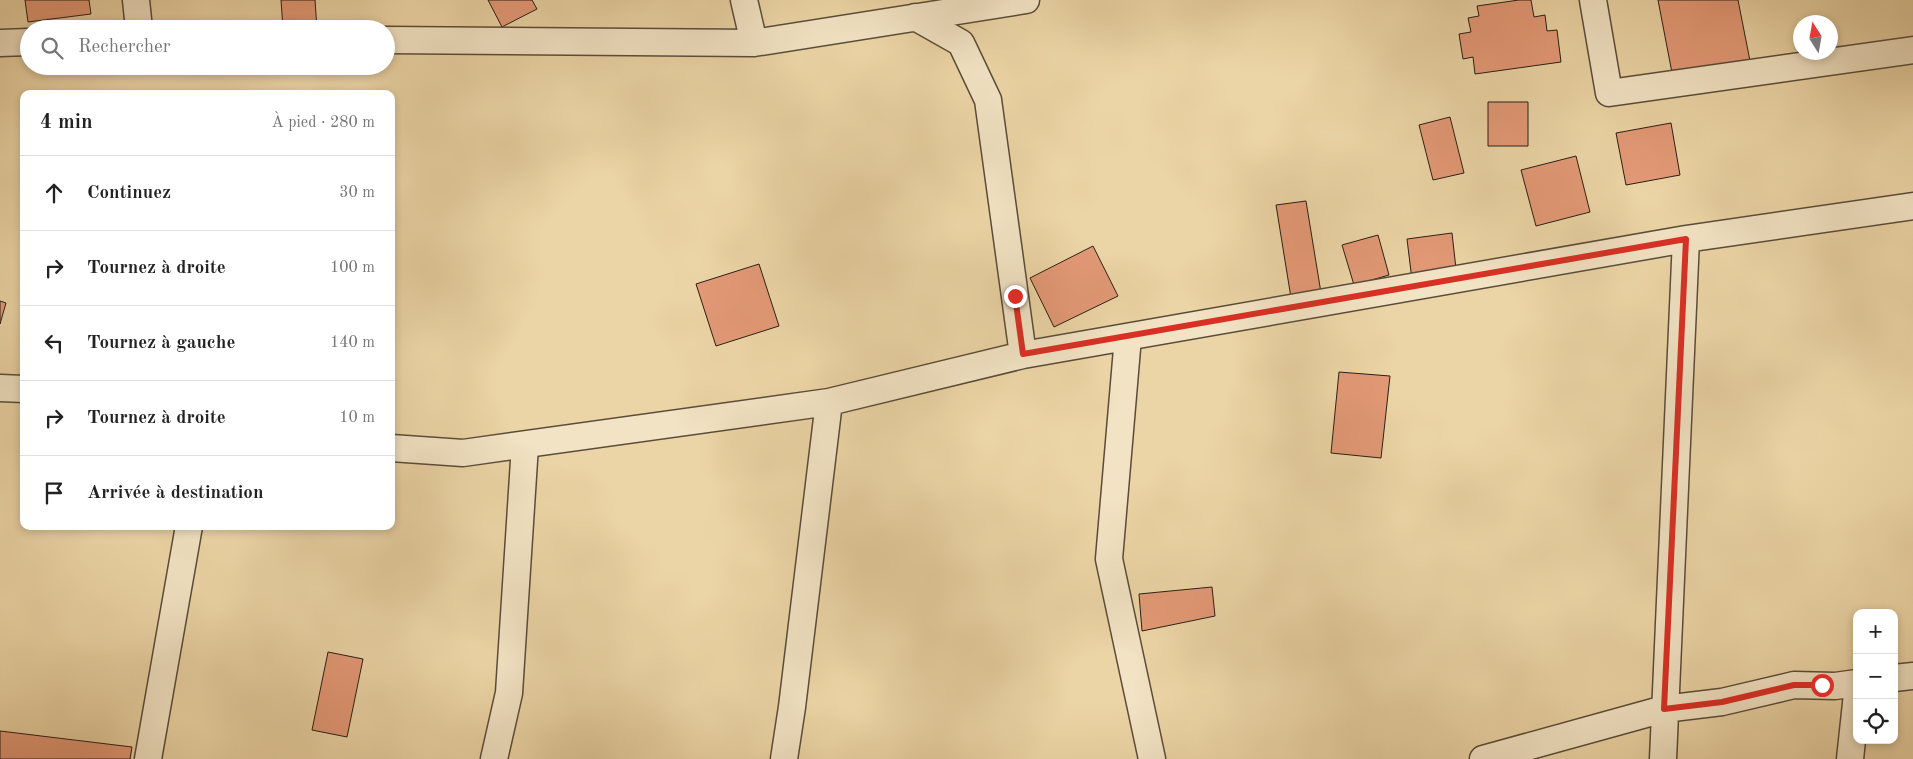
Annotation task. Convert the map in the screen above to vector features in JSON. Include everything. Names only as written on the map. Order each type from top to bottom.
[{"type":"street","points":[[136,0],[138,20]]},
{"type":"street","points":[[744,0],[754,43]]},
{"type":"street","points":[[395,40],[754,43],[1026,0]]},
{"type":"street","points":[[1593,0],[1609,93],[1913,50]]},
{"type":"street","points":[[915,17],[960,43],[988,100],[1023,354]]},
{"type":"street","points":[[0,43],[20,42]]},
{"type":"street","points":[[395,448],[463,453],[829,402],[1023,354],[1686,239],[1913,206]]},
{"type":"street","points":[[1663,759],[1686,239]]},
{"type":"street","points":[[1128,337],[1109,559],[1152,759]]},
{"type":"street","points":[[0,388],[20,389]]},
{"type":"street","points":[[784,759],[829,402]]},
{"type":"street","points":[[494,759],[508,693],[525,445]]},
{"type":"street","points":[[148,759],[188,530]]},
{"type":"street","points":[[1898,678],[1913,676]]},
{"type":"street","points":[[1483,759],[1664,709],[1722,702],[1794,685],[1835,686],[1853,684]]},
{"type":"street","points":[[1850,759],[1856,699]]},
{"type":"building","points":[[25,0],[89,0],[91,14],[44,20],[28,20]]},
{"type":"building","points":[[281,0],[315,0],[316,20],[282,20]]},
{"type":"building","points":[[488,0],[532,0],[537,9],[502,27]]},
{"type":"building","points":[[1531,0],[1534,17],[1545,15],[1547,31],[1557,30],[1561,62],[1475,74],[1473,57],[1463,59],[1459,34],[1471,32],[1468,18],[1479,16],[1477,6]]},
{"type":"building","points":[[1658,0],[1738,0],[1751,66],[1673,78]]},
{"type":"building","points":[[1488,102],[1528,102],[1528,146],[1488,146]]},
{"type":"building","points":[[1450,117],[1464,173],[1433,180],[1419,125]]},
{"type":"building","points":[[1671,123],[1680,175],[1626,185],[1616,133]]},
{"type":"building","points":[[1576,156],[1590,212],[1536,226],[1521,170]]},
{"type":"building","points":[[1306,201],[1322,299],[1292,304],[1276,205]]},
{"type":"building","points":[[1452,233],[1456,269],[1412,280],[1407,239]]},
{"type":"building","points":[[1378,235],[1389,275],[1354,285],[1342,245]]},
{"type":"building","points":[[1093,246],[1118,296],[1054,327],[1030,278]]},
{"type":"building","points":[[759,264],[779,326],[716,346],[696,284]]},
{"type":"building","points":[[0,301],[6,303],[0,324]]},
{"type":"building","points":[[1339,372],[1390,376],[1381,458],[1331,453]]},
{"type":"building","points":[[1212,587],[1215,616],[1142,631],[1139,594]]},
{"type":"building","points":[[328,652],[363,659],[347,737],[312,730]]},
{"type":"building","points":[[0,731],[132,747],[130,759],[0,759]]},
{"type":"route","points":[[1015,296],[1023,354],[1686,239],[1664,709],[1722,702],[1794,685],[1822,685]]}]
